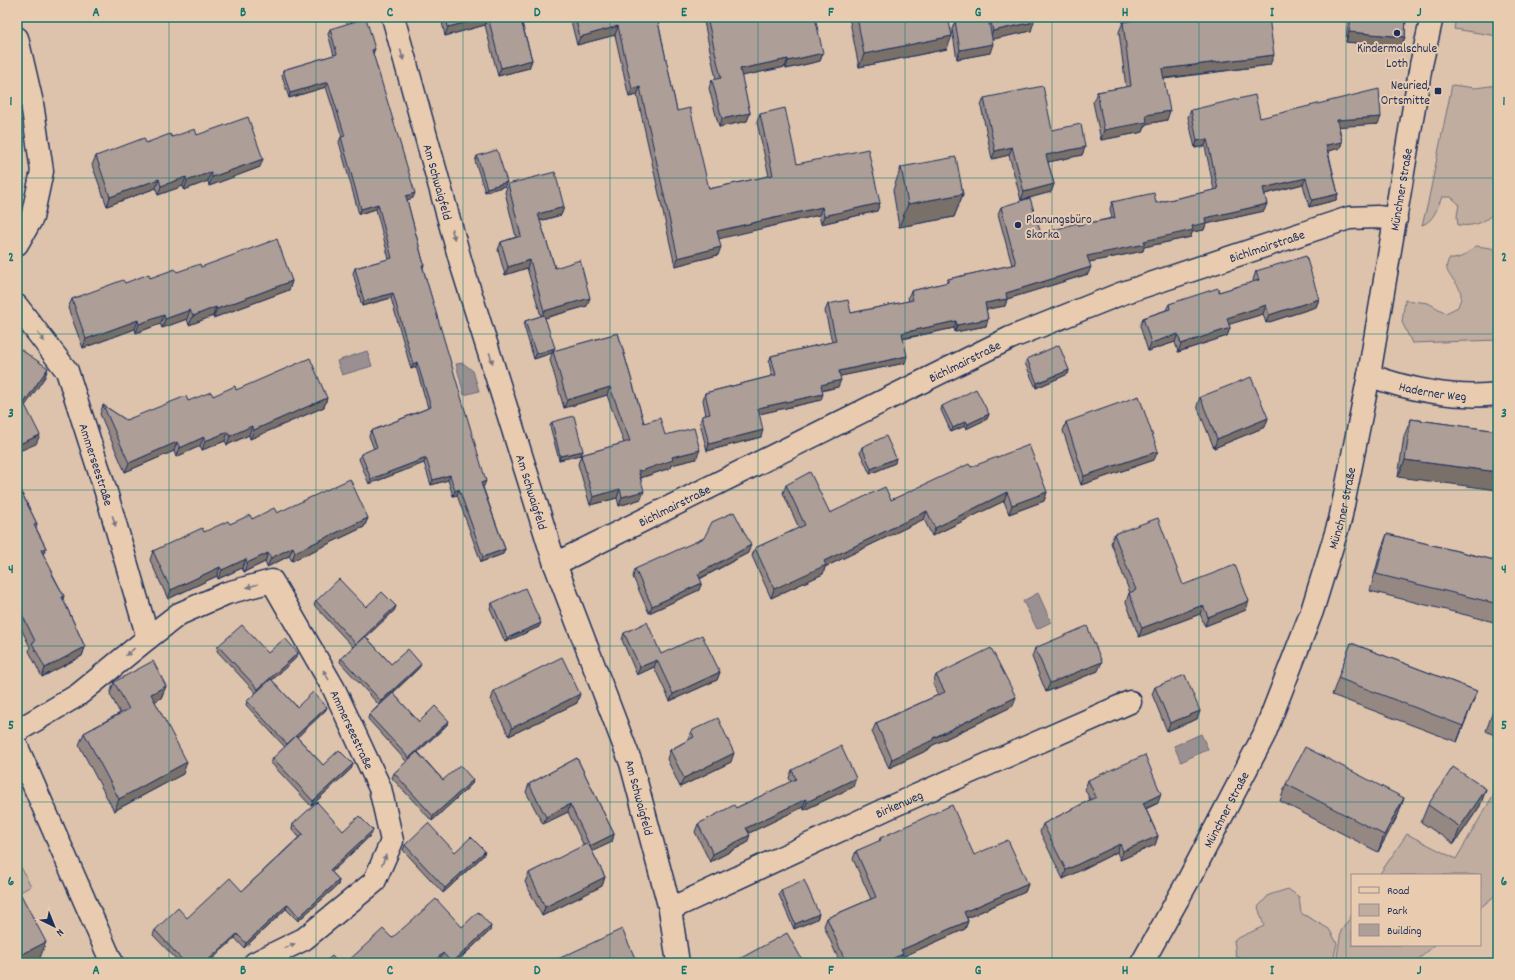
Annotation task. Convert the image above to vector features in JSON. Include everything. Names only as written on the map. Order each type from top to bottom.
[{"type":"street","name":"Am Schwaigfeld","points":[[393,17],[461,262],[554,564],[631,763],[670,909],[678,963]]},
{"type":"street","name":"Münchner Straße","points":[[1142,963],[1189,879],[1264,735],[1307,625],[1340,520],[1369,375],[1421,64],[1432,17]]},
{"type":"street","points":[[17,38],[32,103],[42,171],[32,218],[17,244]]},
{"type":"street","name":"Bichlmairstraße","points":[[554,564],[1010,338],[1120,294],[1349,218],[1378,217],[1396,219]]},
{"type":"street","name":"Ammerseestraße","points":[[17,306],[67,371],[106,492],[148,638]]},
{"type":"street","name":"Haderner Weg","points":[[1369,375],[1407,388],[1432,392],[1498,394]]},
{"type":"street","name":"Ammerseestraße","points":[[17,731],[78,695],[179,614],[227,593],[272,581],[334,689],[380,788],[392,840],[374,882],[304,939],[255,963]]},
{"type":"street","name":"Birkenweg","points":[[670,909],[895,805],[1130,702]]},
{"type":"street","points":[[17,747],[112,963]]},
{"type":"green space","points":[[1456,17],[1498,17],[1498,36],[1454,29]]},
{"type":"green space","points":[[1452,85],[1475,88],[1498,85],[1498,209],[1480,223],[1458,225],[1457,216],[1459,204],[1451,197],[1442,197],[1437,210],[1432,217],[1422,225],[1427,207]]},
{"type":"green space","points":[[1476,246],[1491,248],[1498,252],[1498,340],[1412,343],[1402,322],[1405,300],[1428,303],[1446,313],[1458,307],[1461,298],[1460,290],[1449,273],[1447,265],[1449,259],[1460,257]]},
{"type":"green space","points":[[1498,787],[1498,893],[1481,907],[1481,874],[1380,874],[1407,834],[1456,859]]},
{"type":"green space","points":[[17,860],[31,886],[17,894]]},
{"type":"green space","points":[[1288,889],[1299,897],[1301,913],[1329,929],[1337,943],[1334,957],[1328,963],[1250,963],[1236,956],[1234,940],[1264,926],[1258,907],[1269,895]]},
{"type":"green space","points":[[1351,916],[1351,946],[1434,946],[1414,963],[1336,963],[1341,931]]},
{"type":"shaded area","points":[[367,351],[372,366],[342,375],[337,361]]},
{"type":"shaded area","points":[[463,363],[473,371],[479,391],[464,395],[456,364]]},
{"type":"shaded area","points":[[1038,593],[1051,622],[1037,629],[1023,601]]},
{"type":"shaded area","points":[[1201,734],[1208,749],[1181,762],[1174,746]]},
{"type":"building","points":[[446,17],[488,17],[448,27]]},
{"type":"building","points":[[488,17],[520,17],[532,60],[501,68]]},
{"type":"building","points":[[575,17],[657,17],[677,111],[690,108],[709,189],[773,175],[760,114],[785,108],[797,164],[868,149],[880,203],[824,216],[822,207],[717,231],[721,247],[678,258],[640,87],[632,89],[618,26],[580,37]]},
{"type":"building","points":[[707,17],[750,17],[750,21],[768,17],[815,17],[823,53],[788,61],[788,59],[740,69],[750,113],[722,119],[712,80],[721,78]]},
{"type":"building","points":[[857,17],[948,17],[952,36],[864,54]]},
{"type":"building","points":[[973,17],[988,17],[993,44],[960,50],[955,21]]},
{"type":"building","points":[[990,17],[1033,17],[1034,22],[993,31]]},
{"type":"building","points":[[1153,17],[1269,17],[1274,55],[1162,69],[1170,111],[1146,115],[1147,122],[1104,130],[1097,92],[1131,86],[1123,22]]},
{"type":"building","points":[[1351,17],[1406,17],[1405,37],[1349,32]]},
{"type":"building","points":[[366,18],[375,49],[372,50],[415,193],[406,196],[424,265],[422,265],[486,481],[481,483],[505,549],[483,557],[459,489],[455,491],[450,475],[433,480],[426,458],[371,479],[361,454],[377,447],[371,431],[431,407],[417,362],[413,364],[393,293],[364,301],[355,268],[392,258],[378,204],[361,209],[341,137],[345,136],[328,82],[290,93],[283,70],[337,54],[330,29]]},
{"type":"building","points":[[1043,86],[1052,130],[1081,124],[1085,147],[1046,155],[1054,184],[1024,192],[1012,147],[995,151],[984,98]]},
{"type":"building","points":[[1379,89],[1381,117],[1337,120],[1342,142],[1326,145],[1338,194],[1312,200],[1306,178],[1263,188],[1267,204],[1205,218],[1206,223],[1192,226],[1193,230],[1144,241],[1145,244],[1087,256],[1091,267],[1006,293],[1007,299],[985,303],[988,319],[957,325],[956,321],[902,333],[907,356],[839,371],[841,380],[821,385],[823,394],[758,408],[763,430],[709,444],[702,416],[710,414],[705,393],[776,375],[771,356],[836,341],[828,304],[848,300],[851,313],[913,300],[911,291],[948,282],[948,279],[1016,264],[1001,207],[1030,198],[1041,234],[1077,223],[1078,225],[1115,218],[1112,202],[1154,193],[1156,203],[1218,189],[1207,139],[1197,141],[1191,110],[1255,95],[1260,118]]},
{"type":"building","points":[[248,117],[263,159],[212,177],[211,172],[187,181],[186,177],[161,186],[159,179],[110,197],[96,156],[144,138],[146,143],[170,134],[172,137],[195,129],[197,135]]},
{"type":"building","points":[[497,150],[507,182],[487,188],[477,156]]},
{"type":"building","points":[[956,157],[963,194],[908,204],[901,167]]},
{"type":"building","points":[[555,172],[564,207],[538,214],[555,268],[580,260],[590,298],[544,311],[530,260],[508,267],[501,242],[521,236],[508,184]]},
{"type":"building","points":[[277,239],[292,281],[217,309],[216,307],[193,316],[190,310],[165,319],[164,315],[139,324],[138,320],[86,339],[72,299],[123,280],[125,283],[149,274],[150,278],[175,269],[177,272],[200,264],[201,267]]},
{"type":"building","points":[[1306,256],[1319,299],[1269,315],[1266,305],[1227,318],[1230,328],[1181,344],[1178,334],[1151,343],[1143,318],[1170,309],[1169,304],[1218,288],[1219,292],[1259,280],[1256,271]]},
{"type":"building","points":[[544,315],[555,348],[536,354],[525,321]]},
{"type":"building","points":[[618,333],[644,423],[660,418],[665,435],[694,428],[700,450],[672,457],[673,460],[641,471],[638,470],[644,491],[622,497],[620,489],[593,497],[581,455],[630,441],[610,387],[567,400],[553,351]]},
{"type":"building","points":[[1059,345],[1069,370],[1037,383],[1027,359]]},
{"type":"building","points":[[17,347],[48,368],[24,403],[40,435],[17,445]]},
{"type":"building","points":[[310,358],[327,398],[254,430],[252,426],[230,436],[228,432],[205,441],[204,437],[180,448],[177,442],[129,463],[103,405],[126,420],[186,396],[188,401],[211,392],[213,396],[235,386],[236,390]]},
{"type":"building","points":[[1251,377],[1268,418],[1217,439],[1200,397]]},
{"type":"building","points":[[976,389],[989,414],[968,424],[966,421],[953,428],[942,406]]},
{"type":"building","points":[[1139,396],[1158,451],[1084,476],[1066,422]]},
{"type":"building","points":[[574,416],[583,451],[560,456],[552,422]]},
{"type":"building","points":[[1411,419],[1498,431],[1498,472],[1405,460]]},
{"type":"building","points":[[886,436],[896,458],[871,469],[862,447]]},
{"type":"building","points":[[1029,445],[1047,492],[1012,505],[1007,492],[935,528],[927,511],[824,561],[826,565],[774,589],[755,548],[805,525],[786,485],[810,472],[830,513],[885,487],[891,500],[969,464],[971,467]]},
{"type":"building","points":[[350,479],[368,518],[295,552],[293,547],[271,558],[268,553],[247,563],[246,559],[222,570],[220,567],[171,590],[153,551],[202,528],[204,532],[228,521],[230,524],[250,515],[252,519],[274,508],[277,513]]},
{"type":"building","points":[[17,483],[37,524],[34,525],[46,548],[41,550],[64,596],[62,597],[85,647],[45,668],[32,643],[35,641],[17,604]]},
{"type":"building","points":[[734,512],[751,545],[698,574],[702,583],[652,606],[635,569],[704,538],[712,522]]},
{"type":"building","points":[[1158,518],[1183,585],[1235,565],[1249,601],[1208,617],[1203,605],[1142,628],[1129,593],[1136,590],[1114,534]]},
{"type":"building","points":[[1387,534],[1498,561],[1498,604],[1376,574]]},
{"type":"building","points":[[339,579],[366,607],[382,592],[396,606],[356,644],[316,601]]},
{"type":"building","points":[[525,588],[541,623],[507,638],[492,603]]},
{"type":"building","points":[[647,622],[661,654],[702,635],[720,672],[673,694],[657,660],[640,667],[624,633]]},
{"type":"building","points":[[242,625],[268,653],[285,638],[298,653],[258,689],[218,646]]},
{"type":"building","points":[[1087,626],[1102,662],[1050,683],[1035,648]]},
{"type":"building","points":[[365,636],[391,664],[408,649],[421,664],[381,701],[341,658]]},
{"type":"building","points":[[1351,643],[1477,691],[1463,726],[1338,678]]},
{"type":"building","points":[[991,648],[1016,697],[933,738],[933,740],[892,759],[876,723],[945,692],[936,675]]},
{"type":"building","points":[[562,657],[580,694],[512,728],[494,691]]},
{"type":"building","points":[[153,661],[166,686],[151,694],[187,762],[119,799],[84,733],[129,709],[114,682]]},
{"type":"building","points":[[1185,675],[1200,711],[1170,723],[1155,687]]},
{"type":"building","points":[[271,679],[297,707],[313,692],[327,707],[287,744],[247,701]]},
{"type":"building","points":[[393,693],[419,722],[435,706],[449,721],[409,758],[369,715]]},
{"type":"building","points":[[1498,704],[1498,717],[1492,714]]},
{"type":"building","points":[[718,718],[734,753],[684,778],[670,750],[694,737],[691,731]]},
{"type":"building","points":[[296,736],[323,765],[339,750],[353,764],[313,801],[273,758]]},
{"type":"building","points":[[841,746],[856,778],[807,802],[806,799],[746,828],[750,835],[713,854],[698,824],[734,805],[736,808],[796,779],[792,770]]},
{"type":"building","points":[[1305,747],[1404,798],[1384,835],[1286,784]]},
{"type":"building","points":[[417,752],[443,780],[460,765],[473,780],[433,816],[394,773]]},
{"type":"building","points":[[1145,755],[1161,794],[1143,803],[1158,836],[1123,851],[1120,844],[1066,870],[1043,824],[1096,797],[1088,780]]},
{"type":"building","points":[[577,758],[614,834],[590,846],[570,804],[546,817],[529,784]]},
{"type":"building","points":[[1453,767],[1486,789],[1460,827],[1428,805]]},
{"type":"building","points":[[317,802],[343,831],[359,816],[373,830],[330,870],[339,880],[299,917],[288,904],[246,943],[237,934],[205,963],[185,963],[155,930],[178,908],[187,918],[230,878],[242,891],[303,834],[293,824]]},
{"type":"building","points":[[952,805],[974,855],[1008,840],[1028,884],[964,912],[968,921],[901,950],[903,954],[882,963],[846,963],[827,918],[876,897],[856,851],[881,840],[880,838]]},
{"type":"building","points":[[428,823],[455,852],[471,837],[485,851],[445,888],[405,845]]},
{"type":"building","points":[[588,843],[605,877],[545,907],[529,873]]},
{"type":"building","points":[[804,880],[819,914],[795,924],[781,890]]},
{"type":"building","points":[[20,893],[46,942],[17,957],[17,894]]},
{"type":"building","points":[[436,899],[462,927],[478,912],[491,926],[452,963],[443,953],[432,963],[346,963],[383,929],[392,938]]},
{"type":"building","points":[[622,929],[635,958],[625,963],[557,963],[556,960]]},
{"type":"building","points":[[787,933],[804,963],[732,963]]},
{"type":"building","points":[[332,956],[338,963],[324,963]]},
{"type":"place","name":"Kindermalschule Loth","points":[[1397,33]]},
{"type":"place","name":"Neuried, Ortsmitte","points":[[1438,91]]},
{"type":"place","name":"Planungsbüro Skorka","points":[[1018,225]]}]
